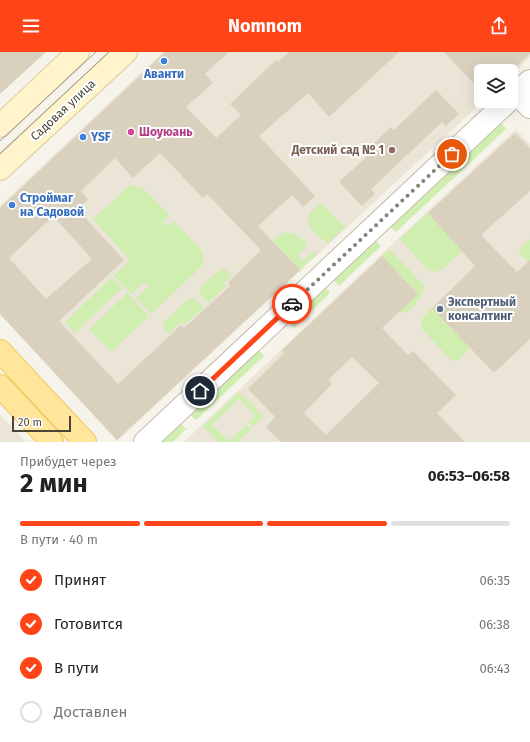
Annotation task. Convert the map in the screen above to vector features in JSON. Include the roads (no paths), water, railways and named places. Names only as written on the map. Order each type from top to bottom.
[{"type":"main road","points":[[0,351],[85,442]]},
{"type":"main road","points":[[0,386],[52,442]]},
{"type":"street","points":[[0,126],[78,52]]},
{"type":"street","name":"Садовая улица","points":[[0,169],[126,52]]},
{"type":"street","points":[[145,442],[519,96]]},
{"type":"tram line","points":[[0,141],[96,52]]},
{"type":"tram line","points":[[0,154],[109,52]]},
{"type":"place","name":"Аванти","points":[[164,61]]},
{"type":"place","name":"Шоуюань","points":[[131,132]]},
{"type":"place","name":"YSF","points":[[83,137]]},
{"type":"place","name":"Детский сад № 1","points":[[392,150]]},
{"type":"place","name":"Строймаг на Садовой","points":[[12,205]]},
{"type":"place","name":"Экспертный консалтинг","points":[[440,309]]}]
